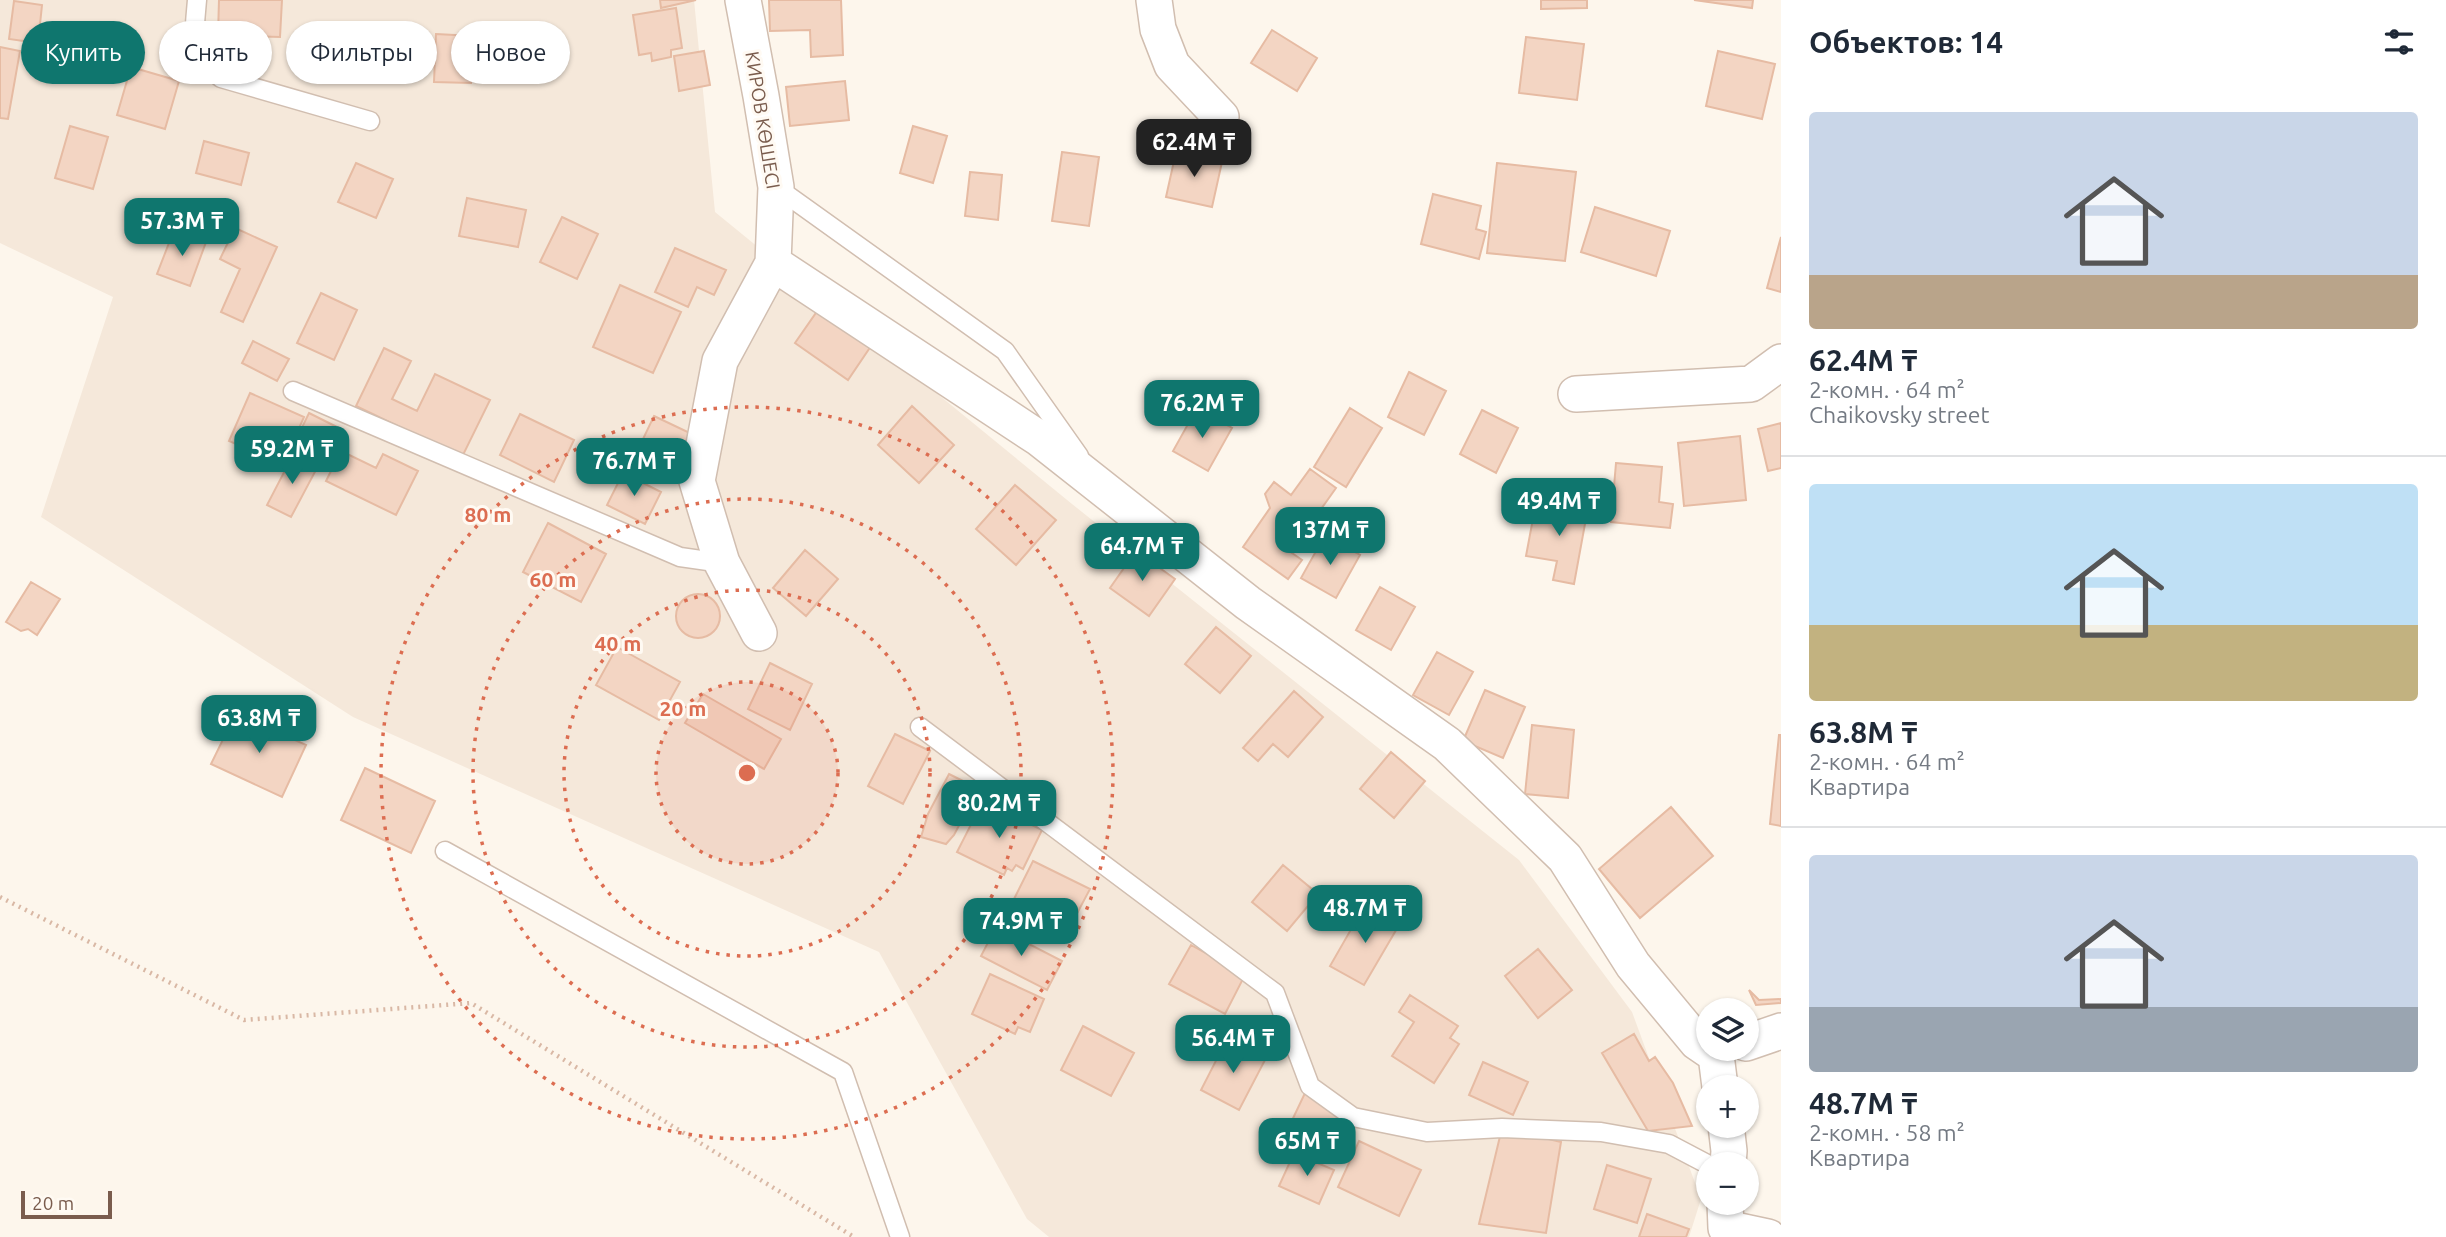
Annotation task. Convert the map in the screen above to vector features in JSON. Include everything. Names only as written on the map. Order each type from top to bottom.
[{"type":"street","name":"КИРОВ КӨШЕСІ","points":[[743,0],[776,187],[773,263],[720,361],[697,481],[722,563],[760,633]]},
{"type":"street","points":[[1154,0],[1158,29],[1172,65],[1221,117]]},
{"type":"street","points":[[773,263],[1040,439],[1248,603],[1447,744],[1565,858],[1633,965],[1696,1041]]},
{"type":"street","points":[[1576,394],[1751,384],[1781,362]]},
{"type":"street","points":[[1759,1042],[1781,1031]]},
{"type":"street","points":[[1723,1216],[1768,1237]]},
{"type":"lane","points":[[197,0],[194,35],[197,54],[209,69],[221,78],[370,121]]},
{"type":"lane","points":[[776,187],[1005,351],[1101,488]]},
{"type":"lane","points":[[293,391],[680,556],[722,563]]},
{"type":"lane","points":[[920,727],[1275,993],[1310,1086],[1353,1117],[1427,1132],[1502,1128],[1601,1132],[1669,1144],[1696,1158]]},
{"type":"lane","points":[[445,851],[843,1072],[900,1237]]},
{"type":"path","points":[[0,897],[244,1020],[471,1003],[855,1237]]},
{"type":"shaded area","points":[[0,0],[694,0],[715,212],[1072,504],[1519,860],[1632,1012],[1696,1185],[1696,1215],[1689,1237],[1049,1237],[1027,1219],[879,952],[353,717],[41,517],[113,297],[0,243]]},
{"type":"building","points":[[219,0],[282,0],[280,37],[272,37],[272,21],[218,21]]},
{"type":"building","points":[[660,0],[696,0],[661,8]]},
{"type":"building","points":[[769,0],[841,0],[843,55],[811,57],[810,30],[770,31]]},
{"type":"building","points":[[1541,0],[1587,0],[1587,8],[1541,9]]},
{"type":"building","points":[[1694,0],[1753,0],[1752,8]]},
{"type":"building","points":[[14,1],[42,5],[40,21],[21,21],[21,41],[9,39]]},
{"type":"building","points":[[676,8],[682,48],[671,50],[671,57],[652,61],[651,53],[639,55],[633,15]]},
{"type":"building","points":[[1272,30],[1317,58],[1297,91],[1251,63]]},
{"type":"building","points":[[437,34],[451,35],[451,82],[437,82]]},
{"type":"building","points":[[1526,37],[1584,44],[1577,100],[1519,93]]},
{"type":"building","points":[[0,47],[20,51],[8,119],[0,118]]},
{"type":"building","points":[[704,51],[710,85],[679,91],[674,56]]},
{"type":"building","points":[[1718,51],[1775,64],[1762,119],[1706,106]]},
{"type":"building","points":[[145,71],[159,75],[159,84],[178,84],[165,129],[117,115],[126,84],[145,84]]},
{"type":"building","points":[[845,81],[849,120],[790,126],[786,87]]},
{"type":"building","points":[[70,126],[108,137],[93,189],[55,178]]},
{"type":"building","points":[[913,126],[947,136],[933,183],[900,173]]},
{"type":"building","points":[[204,141],[249,153],[241,185],[196,173]]},
{"type":"building","points":[[1062,152],[1099,157],[1089,226],[1052,221]]},
{"type":"building","points":[[1176,152],[1222,162],[1212,207],[1166,197]]},
{"type":"building","points":[[356,163],[393,179],[376,218],[338,202]]},
{"type":"building","points":[[1497,163],[1576,172],[1565,261],[1487,253]]},
{"type":"building","points":[[970,172],[1002,175],[998,220],[965,216]]},
{"type":"building","points":[[1433,194],[1481,206],[1476,229],[1486,232],[1479,259],[1421,244]]},
{"type":"building","points":[[467,198],[526,210],[518,247],[459,236]]},
{"type":"building","points":[[1595,207],[1670,231],[1656,276],[1581,252]]},
{"type":"building","points":[[562,217],[598,234],[577,279],[540,262]]},
{"type":"building","points":[[235,228],[277,247],[243,322],[221,312],[240,269],[220,259]]},
{"type":"building","points":[[174,230],[206,242],[190,286],[157,274]]},
{"type":"building","points":[[1781,237],[1781,292],[1767,288]]},
{"type":"building","points":[[675,248],[726,270],[714,295],[697,287],[688,307],[655,292]]},
{"type":"building","points":[[620,285],[681,312],[653,373],[593,347]]},
{"type":"building","points":[[321,293],[357,310],[334,360],[297,343]]},
{"type":"building","points":[[818,310],[871,346],[848,380],[795,343]]},
{"type":"building","points":[[253,341],[289,359],[277,381],[242,363]]},
{"type":"building","points":[[384,348],[411,361],[392,399],[417,411],[435,374],[490,400],[462,457],[356,406]]},
{"type":"building","points":[[1409,372],[1446,391],[1424,435],[1388,417]]},
{"type":"building","points":[[250,393],[304,417],[283,464],[229,441]]},
{"type":"building","points":[[912,406],[954,445],[919,483],[878,445]]},
{"type":"building","points":[[1197,408],[1232,428],[1208,471],[1173,451]]},
{"type":"building","points":[[1350,408],[1382,428],[1346,487],[1314,467]]},
{"type":"building","points":[[1482,410],[1518,428],[1496,473],[1460,454]]},
{"type":"building","points":[[309,413],[339,428],[321,462],[292,448]]},
{"type":"building","points":[[520,414],[574,440],[554,482],[500,455]]},
{"type":"building","points":[[654,416],[694,435],[672,481],[632,462]]},
{"type":"building","points":[[1781,423],[1781,468],[1768,471],[1758,429]]},
{"type":"building","points":[[1740,436],[1746,500],[1684,506],[1678,443]]},
{"type":"building","points":[[341,451],[376,468],[383,454],[418,471],[396,515],[326,481]]},
{"type":"building","points":[[293,455],[317,468],[291,517],[267,505]]},
{"type":"building","points":[[1616,463],[1662,467],[1659,502],[1673,504],[1670,528],[1611,522]]},
{"type":"building","points":[[1310,469],[1336,488],[1309,526],[1297,518],[1279,544],[1302,560],[1288,579],[1243,547],[1270,508],[1265,494],[1274,482],[1291,495]]},
{"type":"building","points":[[623,473],[661,492],[645,524],[607,505]]},
{"type":"building","points":[[1015,485],[1056,520],[1016,565],[976,529]]},
{"type":"building","points":[[1570,499],[1589,502],[1574,584],[1553,580],[1557,561],[1526,556],[1535,508],[1568,513]]},
{"type":"building","points":[[548,523],[606,554],[581,602],[523,572]]},
{"type":"building","points":[[1325,535],[1360,555],[1336,598],[1301,578]]},
{"type":"building","points":[[805,550],[838,579],[806,616],[773,588]]},
{"type":"building","points":[[1136,551],[1175,579],[1149,616],[1110,588]]},
{"type":"building","points":[[31,582],[60,599],[37,635],[28,629],[21,631],[6,622]]},
{"type":"building","points":[[1380,587],[1415,607],[1391,650],[1356,630]]},
{"type":"building","points":[[698,594],[707,595],[714,600],[719,607],[719,625],[714,632],[707,637],[698,638],[689,637],[682,632],[677,625],[676,616],[677,607],[682,600],[689,595]]},
{"type":"building","points":[[1216,627],[1251,656],[1220,693],[1185,664]]},
{"type":"building","points":[[617,647],[680,682],[659,720],[596,685]]},
{"type":"building","points":[[1437,652],[1473,672],[1449,715],[1413,695]]},
{"type":"building","points":[[770,663],[812,684],[790,730],[748,709]]},
{"type":"building","points":[[1485,690],[1525,707],[1503,758],[1463,741]]},
{"type":"building","points":[[1294,691],[1323,717],[1288,757],[1273,744],[1258,761],[1243,748]]},
{"type":"building","points":[[703,694],[781,739],[764,769],[685,723]]},
{"type":"building","points":[[236,713],[306,745],[282,797],[211,764]]},
{"type":"building","points":[[1532,725],[1574,730],[1568,798],[1525,794]]},
{"type":"building","points":[[895,734],[930,751],[903,804],[868,786]]},
{"type":"building","points":[[1781,735],[1781,826],[1770,824]]},
{"type":"building","points":[[1391,752],[1425,781],[1394,818],[1360,789]]},
{"type":"building","points":[[365,768],[435,801],[411,853],[341,820]]},
{"type":"building","points":[[949,774],[969,784],[954,814],[963,818],[946,844],[921,837],[928,814]]},
{"type":"building","points":[[983,801],[1042,830],[1023,869],[1016,865],[1012,871],[1007,868],[1004,875],[957,852]]},
{"type":"building","points":[[1671,807],[1713,856],[1640,918],[1599,869]]},
{"type":"building","points":[[1033,861],[1090,889],[1073,921],[1062,916],[1057,925],[1012,903]]},
{"type":"building","points":[[1283,865],[1318,894],[1287,931],[1252,902]]},
{"type":"building","points":[[1365,905],[1399,925],[1364,985],[1330,966]]},
{"type":"building","points":[[996,927],[1062,961],[1047,990],[981,956]]},
{"type":"building","points":[[1191,945],[1245,975],[1225,1014],[1169,984]]},
{"type":"building","points":[[1538,949],[1572,990],[1538,1018],[1505,976]]},
{"type":"building","points":[[990,974],[1044,999],[1030,1032],[1018,1027],[1015,1034],[972,1014]]},
{"type":"building","points":[[1410,995],[1458,1026],[1450,1038],[1459,1044],[1434,1083],[1392,1056],[1414,1022],[1399,1012]]},
{"type":"building","points":[[1781,999],[1781,1003],[1759,1005],[1759,1000]]},
{"type":"building","points":[[1083,1026],[1134,1053],[1111,1096],[1061,1070]]},
{"type":"building","points":[[1634,1034],[1649,1061],[1655,1057],[1673,1083],[1692,1126],[1648,1131],[1602,1053]]},
{"type":"building","points":[[1226,1041],[1265,1060],[1239,1110],[1201,1090]]},
{"type":"building","points":[[1483,1062],[1528,1082],[1513,1115],[1469,1095]]},
{"type":"building","points":[[1305,1093],[1341,1109],[1322,1149],[1286,1133]]},
{"type":"building","points":[[1502,1128],[1561,1142],[1546,1233],[1479,1224]]},
{"type":"building","points":[[1359,1141],[1421,1170],[1399,1216],[1338,1187]]},
{"type":"building","points":[[1294,1153],[1334,1170],[1319,1204],[1279,1186]]},
{"type":"building","points":[[1607,1165],[1651,1179],[1637,1223],[1594,1209]]},
{"type":"building","points":[[1647,1214],[1689,1229],[1686,1237],[1639,1237]]}]
